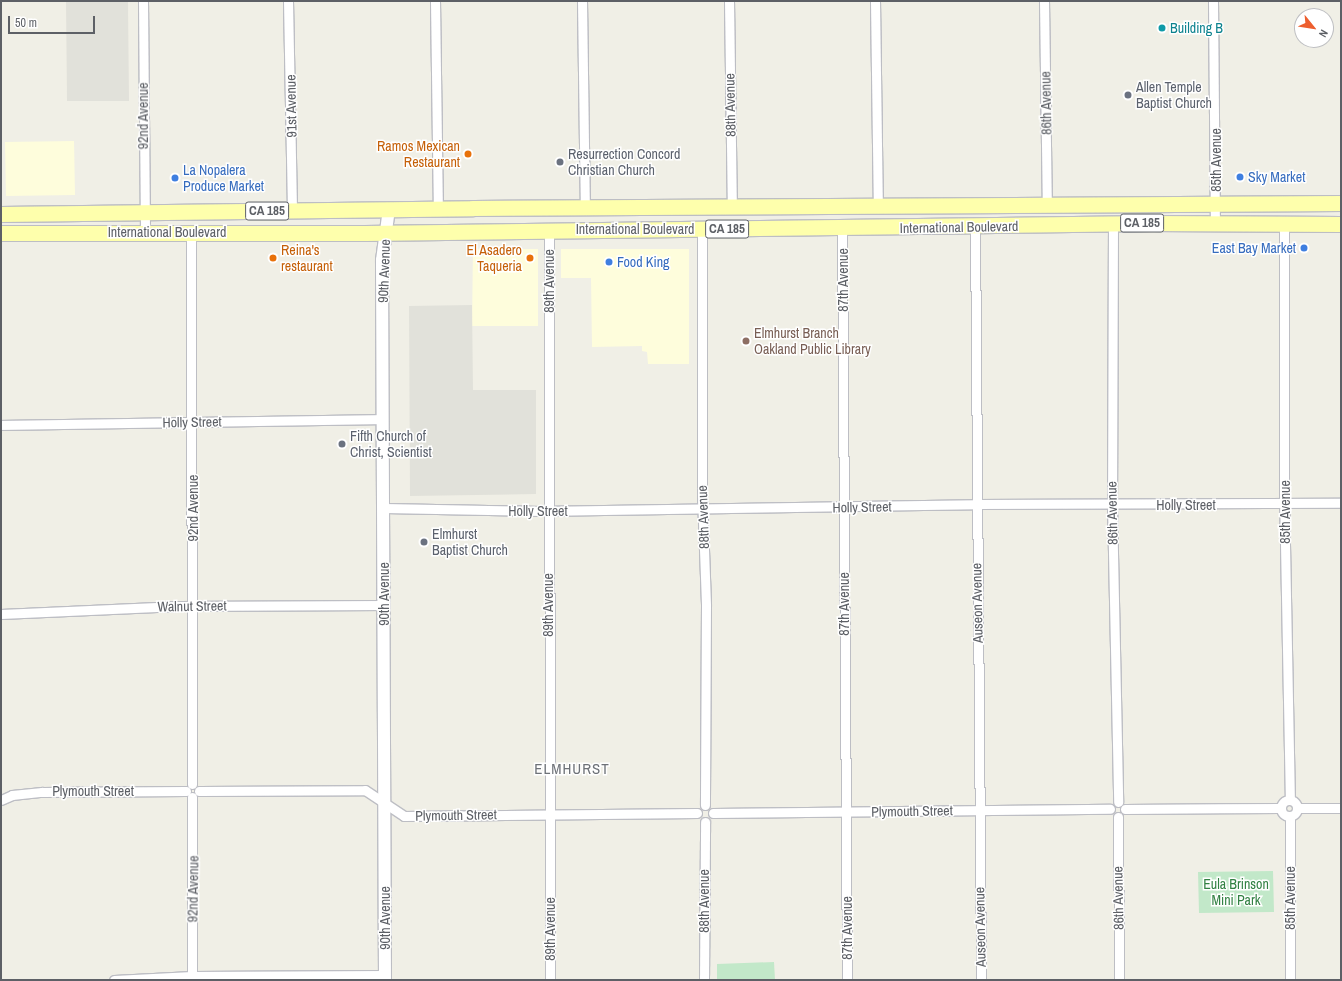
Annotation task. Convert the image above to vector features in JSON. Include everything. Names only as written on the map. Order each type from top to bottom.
[{"type":"main road","name":"International Boulevard","points":[[1,214],[292,212],[438,208],[732,208],[1341,203]]},
{"type":"main road","name":"International Boulevard","points":[[1,233],[144,231],[386,232],[1113,224],[1341,224]]},
{"type":"street","name":"92nd Avenue","points":[[143,1],[144,231]]},
{"type":"street","name":"91st Avenue","points":[[288,1],[292,212]]},
{"type":"street","points":[[435,1],[438,208]]},
{"type":"street","points":[[582,1],[585,207]]},
{"type":"street","name":"88th Avenue","points":[[729,1],[732,208]]},
{"type":"street","points":[[875,1],[878,207]]},
{"type":"street","name":"86th Avenue","points":[[1044,1],[1047,205]]},
{"type":"street","name":"85th Avenue","points":[[1213,1],[1215,224]]},
{"type":"street","name":"90th Avenue","points":[[385,977],[382,260],[389,209]]},
{"type":"street","name":"86th Avenue","points":[[1113,224],[1112,505],[1118,802]]},
{"type":"street","name":"85th Avenue","points":[[1284,224],[1285,504],[1290,800]]},
{"type":"street","name":"Auseon Avenue","points":[[975,226],[976,504],[981,980]]},
{"type":"street","name":"87th Avenue","points":[[842,228],[844,721],[848,812],[847,980]]},
{"type":"street","name":"88th Avenue","points":[[702,229],[702,508],[706,606],[705,805]]},
{"type":"street","name":"89th Avenue","points":[[549,230],[548,511],[552,814],[550,980]]},
{"type":"street","name":"92nd Avenue","points":[[191,232],[193,791],[192,978]]},
{"type":"street","name":"Holly Street","points":[[1,425],[383,419]]},
{"type":"street","name":"Holly Street","points":[[384,508],[548,511],[976,504],[1112,505],[1341,503]]},
{"type":"street","name":"Walnut Street","points":[[1,614],[192,606],[384,604]]},
{"type":"street","name":"Plymouth Street","points":[[1,800],[42,792],[365,790],[404,816],[697,813]]},
{"type":"street","points":[[1281,808],[1284,802],[1290,800],[1295,802],[1298,808]]},
{"type":"street","points":[[1118,802],[1123,804],[1125,809],[1123,814],[1118,816],[1112,814],[1110,809],[1112,804],[1118,802]]},
{"type":"street","points":[[705,805],[710,807],[713,813],[711,819],[705,822],[699,819],[697,813],[699,807],[705,805]]},
{"type":"street","points":[[1125,809],[1281,808]]},
{"type":"street","points":[[1281,808],[1284,814],[1290,816],[1295,814],[1298,808]]},
{"type":"street","points":[[1298,808],[1341,808]]},
{"type":"street","name":"Plymouth Street","points":[[713,813],[1110,809]]},
{"type":"street","name":"86th Avenue","points":[[1118,816],[1119,980]]},
{"type":"street","name":"85th Avenue","points":[[1290,816],[1290,980]]},
{"type":"street","name":"88th Avenue","points":[[704,980],[705,822]]},
{"type":"street","points":[[114,980],[385,977]]},
{"type":"shaded area","points":[[66,1],[128,1],[129,101],[67,101]]},
{"type":"shaded area","points":[[74,141],[75,195],[6,196],[5,142]]},
{"type":"shaded area","points":[[473,249],[538,249],[538,326],[472,326]]},
{"type":"shaded area","points":[[561,249],[689,249],[689,364],[648,364],[647,352],[642,351],[642,346],[592,347],[591,278],[561,278]]},
{"type":"shaded area","points":[[472,305],[473,390],[536,390],[536,494],[410,496],[409,306]]},
{"type":"green space","name":"Eula Brinson Mini Park","points":[[1273,871],[1274,912],[1199,913],[1198,872]]},
{"type":"green space","points":[[774,962],[775,980],[717,980],[717,964]]},
{"type":"place","name":"Building B","points":[[1162,28]]},
{"type":"place","name":"Allen Temple Baptist Church","points":[[1128,95]]},
{"type":"place","name":"Ramos Mexican Restaurant","points":[[468,154]]},
{"type":"place","name":"Resurrection Concord Christian Church","points":[[560,162]]},
{"type":"place","name":"Sky Market","points":[[1240,177]]},
{"type":"place","name":"La Nopalera Produce Market","points":[[175,178]]},
{"type":"place","name":"East Bay Market","points":[[1304,248]]},
{"type":"place","name":"Reina's restaurant","points":[[273,258]]},
{"type":"place","name":"El Asadero Taqueria","points":[[530,258]]},
{"type":"place","name":"Food King","points":[[609,262]]},
{"type":"place","name":"Elmhurst Branch Oakland Public Library","points":[[746,341]]},
{"type":"place","name":"Fifth Church of Christ, Scientist","points":[[342,444]]},
{"type":"place","name":"Elmhurst Baptist Church","points":[[424,542]]},
{"type":"district","name":"ELMHURST","points":[[572,769]]}]
